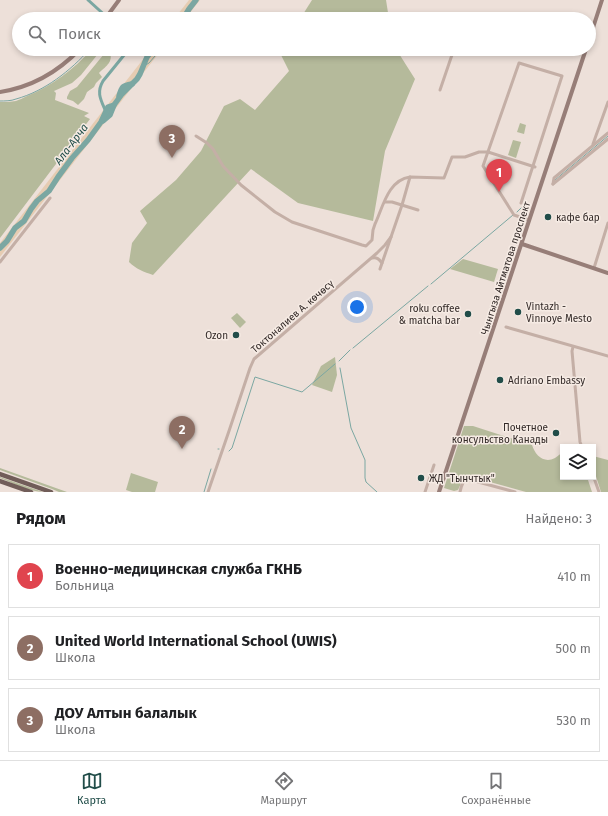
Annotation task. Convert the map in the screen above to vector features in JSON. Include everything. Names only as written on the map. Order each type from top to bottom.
[{"type":"main road","points":[[110,12],[119,0]]},
{"type":"main road","points":[[596,18],[602,0]]},
{"type":"main road","points":[[0,92],[21,88],[36,82],[63,65],[73,56]]},
{"type":"main road","name":"Чынгыза Айтматова проспект","points":[[439,492],[584,56]]},
{"type":"main road","points":[[522,244],[608,272]]},
{"type":"main road","points":[[0,474],[50,492]]},
{"type":"main road","points":[[0,481],[30,492]]},
{"type":"street","points":[[440,90],[452,56]]},
{"type":"street","points":[[521,203],[562,76],[519,63],[483,166],[514,215],[529,220]]},
{"type":"street","points":[[593,146],[608,102]]},
{"type":"street","points":[[608,133],[554,178],[554,182],[608,139]]},
{"type":"street","points":[[196,136],[210,146],[223,166],[241,185],[275,212],[292,222],[366,246],[372,240],[374,224],[391,189],[404,178],[444,178],[452,157],[465,157],[479,152],[488,152],[534,166]]},
{"type":"street","points":[[380,269],[410,177]]},
{"type":"street","points":[[0,262],[50,198]]},
{"type":"street","points":[[385,202],[392,202],[418,210]]},
{"type":"street","points":[[594,268],[608,223]]},
{"type":"street","name":"Токтоналиев А. көчөсү","points":[[208,492],[254,358],[372,258],[391,237]]},
{"type":"street","points":[[372,258],[375,257],[379,259],[382,263]]},
{"type":"street","points":[[506,327],[608,356]]},
{"type":"street","points":[[573,347],[572,351],[581,444]]},
{"type":"street","points":[[425,492],[434,465]]},
{"type":"street","points":[[460,492],[464,480],[467,479],[515,492]]},
{"type":"street","points":[[595,480],[599,492]]},
{"type":"green space","points":[[312,0],[386,0],[388,12],[304,12]]},
{"type":"green space","points":[[85,56],[96,56],[81,75],[72,83],[54,91],[56,93],[55,100],[89,113],[84,116],[90,119],[0,238],[0,102],[16,101],[36,92],[54,82]]},
{"type":"green space","points":[[102,56],[111,56],[107,66],[99,73],[102,77],[94,87],[87,92],[84,99],[78,105],[67,99],[70,91],[77,87]]},
{"type":"green space","points":[[282,56],[400,56],[415,79],[385,151],[373,221],[298,203],[251,169],[153,275],[134,267],[129,262],[132,243],[147,223],[140,211],[176,180],[201,151],[224,106],[240,99],[255,110],[289,71]]},
{"type":"green space","points":[[520,123],[526,125],[524,134],[517,132]]},
{"type":"green space","points":[[513,140],[521,142],[516,158],[508,155]]},
{"type":"green space","points":[[463,259],[498,269],[494,282],[450,269]]},
{"type":"green space","points":[[237,313],[246,322],[240,328],[231,318]]},
{"type":"green space","points":[[335,357],[337,375],[332,392],[312,385],[321,366]]},
{"type":"green space","points":[[464,426],[473,426],[532,445],[540,458],[551,460],[560,454],[560,480],[588,480],[592,492],[526,492],[468,476],[463,480],[458,490],[454,491],[444,488]]},
{"type":"green space","points":[[596,457],[608,460],[608,492],[601,492],[596,476]]},
{"type":"green space","points":[[0,468],[67,492],[59,492],[0,470]]},
{"type":"green space","points":[[131,473],[158,482],[155,492],[132,492],[126,490]]},
{"type":"green space","points":[[0,477],[43,492],[33,491]]},
{"type":"sand","points":[[189,0],[200,0],[191,12],[180,12]]},
{"type":"sand","points":[[146,56],[157,56],[0,257],[0,243]]},
{"type":"waterway","points":[[88,0],[101,12]]},
{"type":"waterway","name":"Ала-Арча","points":[[187,12],[196,0]]},
{"type":"waterway","points":[[0,101],[14,100],[37,91],[56,79],[83,56]]},
{"type":"waterway","points":[[106,112],[100,96],[101,85],[123,56]]},
{"type":"waterway","name":"Ала-Арча","points":[[0,248],[7,241],[15,228],[24,221],[37,201],[49,191],[72,158],[101,122],[108,107],[114,105],[122,94],[137,79],[148,56]]},
{"type":"waterway","points":[[144,66],[155,56]]},
{"type":"waterway","points":[[119,96],[123,87],[132,84]]},
{"type":"waterway","points":[[103,121],[110,115],[114,105]]},
{"type":"waterway","points":[[555,180],[608,136]]},
{"type":"waterway","points":[[517,212],[521,208]]},
{"type":"waterway","points":[[431,284],[513,215]]},
{"type":"waterway","points":[[353,348],[428,286]]},
{"type":"waterway","points":[[339,361],[350,350]]},
{"type":"waterway","points":[[229,451],[232,448],[255,377],[302,392],[335,364]]},
{"type":"waterway","points":[[340,368],[351,428],[365,460],[366,482],[377,492]]},
{"type":"waterway","points":[[204,492],[211,469]]},
{"type":"place","name":"ДОУ Алтын балалык","points":[[172,158]]},
{"type":"place","name":"Военно-медицинская служба ГКНБ","points":[[499,192]]},
{"type":"place","name":"кафе бар","points":[[548,217]]},
{"type":"place","name":"Vintazh - Vinnoye Mesto","points":[[518,312]]},
{"type":"place","name":"roku coffee & matcha bar","points":[[468,314]]},
{"type":"place","name":"Ozon","points":[[236,335]]},
{"type":"place","name":"Adriano Embassy","points":[[500,380]]},
{"type":"place","name":"Почетное консульство Канады","points":[[556,433]]},
{"type":"place","name":"United World International School (UWIS)","points":[[182,449]]},
{"type":"place","name":"ЖД \"Тынчтык\"","points":[[421,478]]}]
